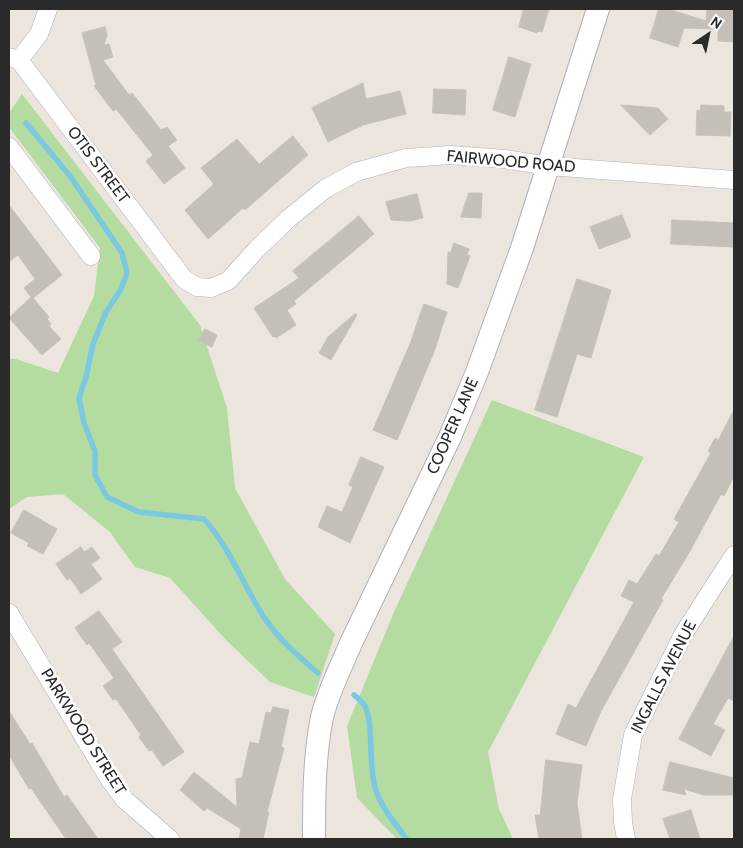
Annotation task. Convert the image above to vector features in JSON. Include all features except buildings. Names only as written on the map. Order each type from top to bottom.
[{"type":"street","points":[[14,59],[39,34],[48,9]]},
{"type":"street","name":"COOPER LANE","points":[[314,839],[314,790],[318,745],[323,715],[336,676],[450,437],[477,372],[503,302],[598,9]]},
{"type":"street","name":"OTIS STREET","points":[[14,59],[184,279]]},
{"type":"street","points":[[9,147],[91,256]]},
{"type":"street","name":"FAIRWOOD ROAD","points":[[184,279],[197,287],[212,288],[228,281],[288,219],[325,189],[356,172],[406,158],[451,155],[505,159],[548,166],[734,180]]},
{"type":"street","name":"INGALLS AVENUE","points":[[626,839],[622,799],[633,735],[684,633],[734,554]]},
{"type":"street","name":"PARKWOOD STREET","points":[[9,613],[120,794],[142,817],[170,839]]},
{"type":"green space","points":[[22,94],[200,325],[227,408],[235,488],[285,579],[335,634],[314,697],[270,682],[226,640],[170,578],[135,567],[110,532],[63,494],[27,497],[9,509],[9,359],[16,359],[58,373],[94,296],[100,248],[9,127],[9,113]]},
{"type":"green space","points":[[492,400],[644,457],[488,752],[499,809],[513,839],[397,839],[357,798],[347,726],[394,612]]},
{"type":"waterway","points":[[26,123],[70,176],[122,253],[127,273],[120,291],[106,312],[93,344],[86,377],[79,398],[84,423],[95,451],[95,475],[107,497],[139,512],[204,519],[227,551],[272,629],[318,673]]},
{"type":"waterway","points":[[354,695],[364,704],[368,714],[373,777],[377,794],[388,814],[407,839]]}]
